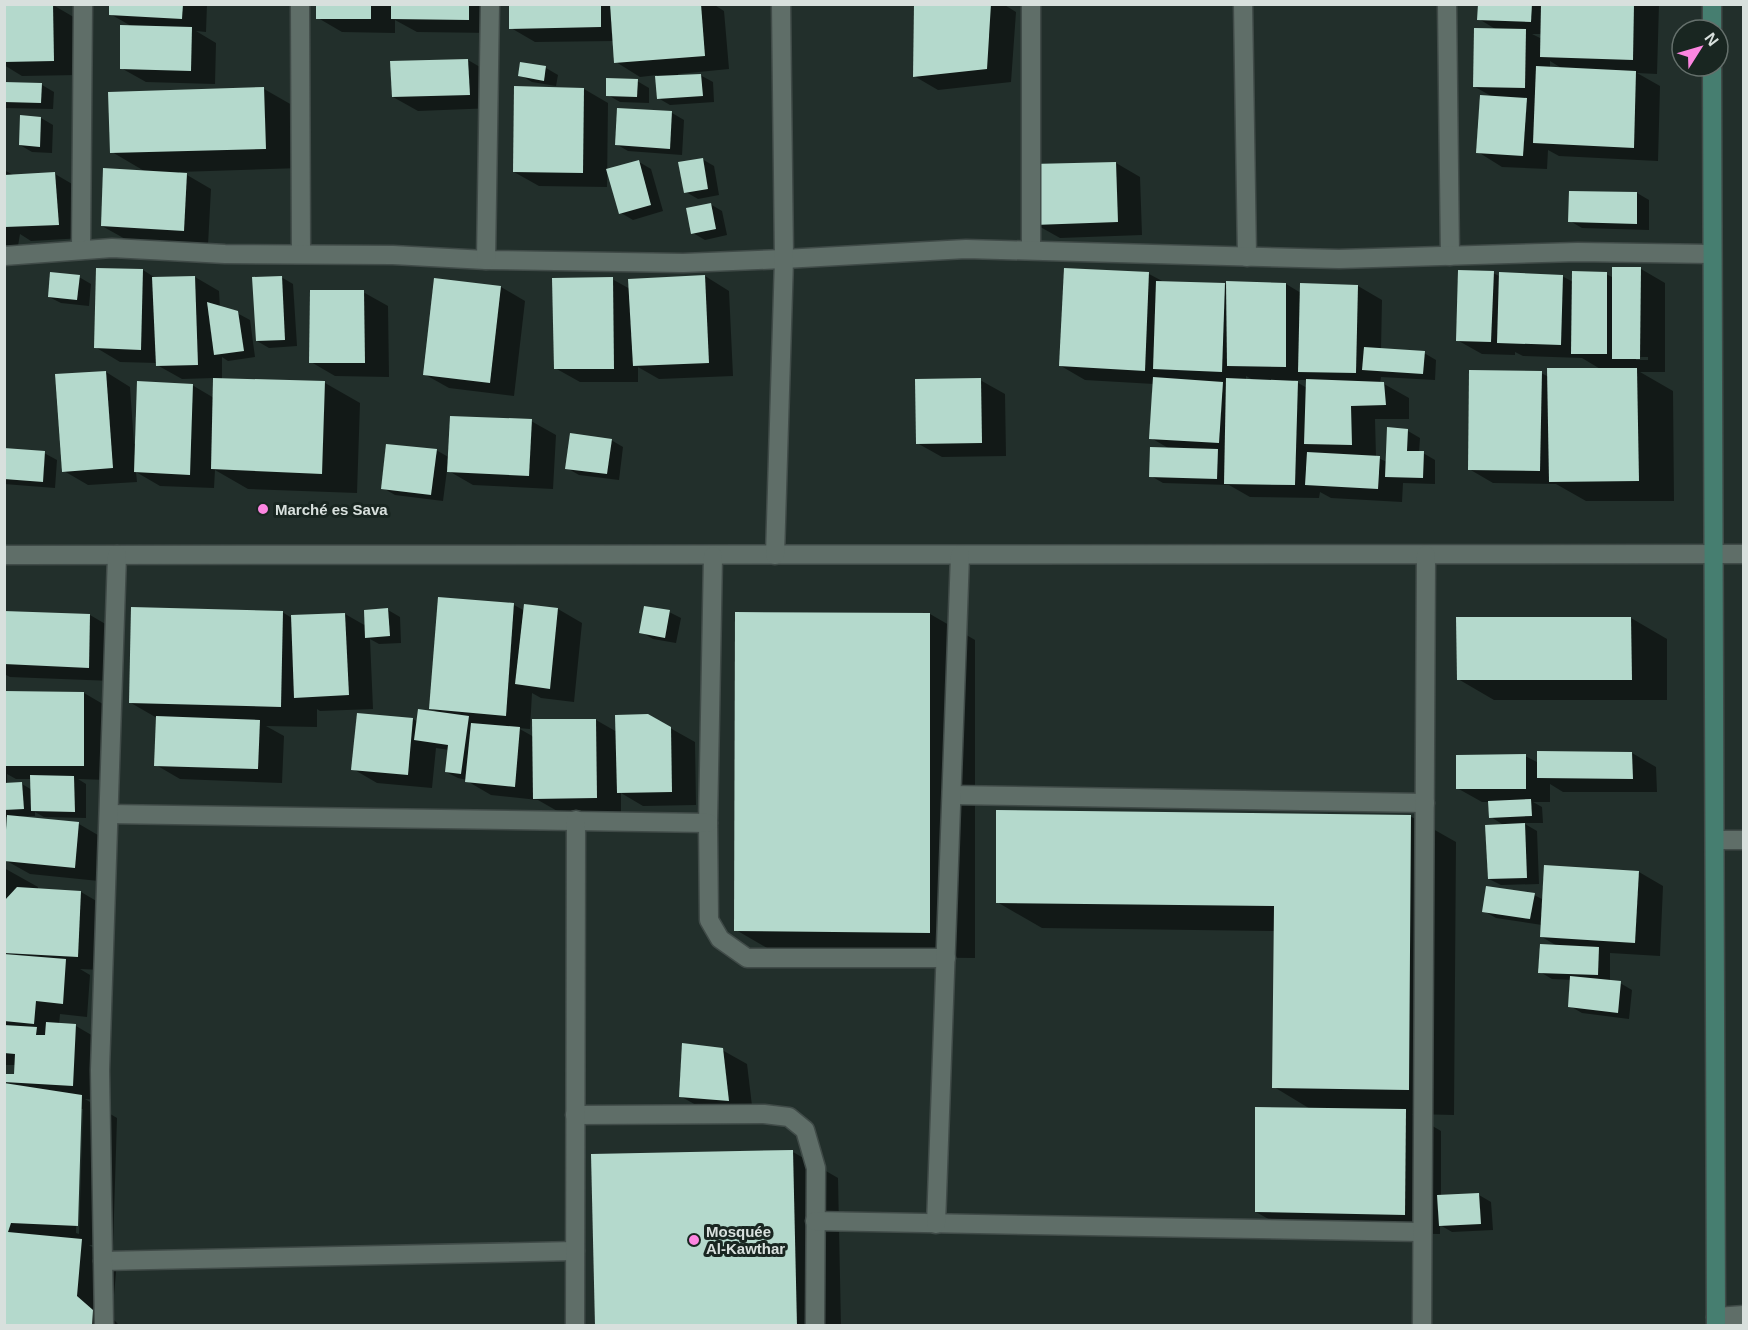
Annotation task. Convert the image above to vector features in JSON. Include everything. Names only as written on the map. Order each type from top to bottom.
[{"type":"street","points":[[81,250],[83,4]]},
{"type":"street","points":[[300,4],[301,254]]},
{"type":"street","points":[[486,260],[490,4]]},
{"type":"street","points":[[775,555],[784,259],[780,4]]},
{"type":"street","points":[[1031,4],[1031,250]]},
{"type":"street","points":[[1243,4],[1247,257]]},
{"type":"street","points":[[1447,4],[1450,256]]},
{"type":"street","points":[[1712,78],[1716,1321],[1743,1316]]},
{"type":"street","points":[[4,256],[112,248],[225,254],[393,255],[486,260],[683,263],[966,249],[1339,259],[1578,252],[1712,254]]},
{"type":"street","points":[[4,555],[1743,555]]},
{"type":"street","points":[[104,1326],[100,1070],[117,555]]},
{"type":"street","points":[[713,555],[708,823],[709,920],[720,939],[747,958],[946,958]]},
{"type":"street","points":[[936,1224],[960,555]]},
{"type":"street","points":[[1422,1326],[1426,555]]},
{"type":"street","points":[[952,795],[1425,803]]},
{"type":"street","points":[[109,814],[708,823]]},
{"type":"street","points":[[575,1326],[576,820]]},
{"type":"street","points":[[1715,840],[1743,840]]},
{"type":"street","points":[[575,1115],[764,1114],[789,1117],[805,1130],[816,1168],[815,1326]]},
{"type":"street","points":[[815,1221],[1422,1232]]},
{"type":"street","points":[[103,1261],[575,1251]]},
{"type":"building","points":[[4,4],[53,4],[54,61],[4,62]]},
{"type":"building","points":[[109,4],[183,4],[182,19],[109,15]]},
{"type":"building","points":[[316,4],[371,4],[371,19],[316,19]]},
{"type":"building","points":[[391,4],[469,4],[469,20],[391,19]]},
{"type":"building","points":[[509,4],[601,4],[601,27],[509,29]]},
{"type":"building","points":[[610,4],[701,4],[705,56],[614,63]]},
{"type":"building","points":[[914,4],[991,4],[987,69],[913,77]]},
{"type":"building","points":[[1478,4],[1532,4],[1531,22],[1477,20]]},
{"type":"building","points":[[1541,4],[1634,4],[1633,60],[1540,57]]},
{"type":"building","points":[[120,25],[192,27],[191,71],[120,69]]},
{"type":"building","points":[[1474,28],[1526,29],[1525,88],[1473,87]]},
{"type":"building","points":[[468,59],[470,95],[392,97],[390,61]]},
{"type":"building","points":[[520,62],[546,66],[544,81],[518,76]]},
{"type":"building","points":[[1536,66],[1636,71],[1634,148],[1533,143]]},
{"type":"building","points":[[701,74],[703,96],[657,99],[655,76]]},
{"type":"building","points":[[606,78],[638,79],[637,97],[606,96]]},
{"type":"building","points":[[4,82],[42,83],[41,103],[4,102]]},
{"type":"building","points":[[514,86],[584,88],[583,173],[513,172]]},
{"type":"building","points":[[264,87],[266,149],[110,153],[108,92]]},
{"type":"building","points":[[1480,95],[1527,98],[1523,156],[1476,153]]},
{"type":"building","points":[[617,108],[672,111],[670,149],[615,145]]},
{"type":"building","points":[[20,115],[41,117],[40,147],[19,145]]},
{"type":"building","points":[[703,158],[708,189],[684,193],[678,162]]},
{"type":"building","points":[[639,160],[651,205],[619,214],[606,169]]},
{"type":"building","points":[[1116,162],[1118,222],[1034,225],[1032,164]]},
{"type":"building","points":[[103,168],[187,173],[184,231],[101,226]]},
{"type":"building","points":[[55,172],[59,225],[5,227],[4,175]]},
{"type":"building","points":[[1569,191],[1637,192],[1637,224],[1568,222]]},
{"type":"building","points":[[711,203],[716,229],[691,234],[686,208]]},
{"type":"building","points":[[1612,267],[1641,267],[1640,359],[1612,359]]},
{"type":"building","points":[[96,268],[143,269],[141,350],[94,348]]},
{"type":"building","points":[[1064,268],[1149,272],[1145,371],[1059,366]]},
{"type":"building","points":[[1458,270],[1494,271],[1491,342],[1456,341]]},
{"type":"building","points":[[1572,271],[1607,272],[1607,354],[1571,354]]},
{"type":"building","points":[[50,272],[80,275],[77,300],[48,297]]},
{"type":"building","points":[[1499,272],[1563,275],[1561,345],[1497,343]]},
{"type":"building","points":[[705,275],[709,363],[633,366],[628,279]]},
{"type":"building","points":[[195,276],[198,365],[156,366],[152,277]]},
{"type":"building","points":[[282,276],[285,340],[256,341],[252,277]]},
{"type":"building","points":[[613,277],[614,369],[554,369],[552,278]]},
{"type":"building","points":[[434,278],[501,286],[490,383],[423,375]]},
{"type":"building","points":[[1156,281],[1225,283],[1222,372],[1153,369]]},
{"type":"building","points":[[1226,281],[1286,283],[1286,367],[1227,366]]},
{"type":"building","points":[[1300,283],[1358,285],[1356,373],[1298,372]]},
{"type":"building","points":[[310,290],[364,290],[365,363],[309,363]]},
{"type":"building","points":[[207,302],[238,311],[244,351],[214,355]]},
{"type":"building","points":[[1364,347],[1425,351],[1423,374],[1362,370]]},
{"type":"building","points":[[1547,368],[1637,368],[1639,481],[1549,482]]},
{"type":"building","points":[[1469,370],[1542,371],[1540,471],[1468,470]]},
{"type":"building","points":[[106,371],[113,468],[62,472],[55,374]]},
{"type":"building","points":[[1153,377],[1223,382],[1219,443],[1149,439]]},
{"type":"building","points":[[213,378],[325,381],[322,474],[211,469]]},
{"type":"building","points":[[981,378],[982,443],[916,444],[915,379]]},
{"type":"building","points":[[1226,378],[1298,381],[1295,485],[1224,484]]},
{"type":"building","points":[[1306,379],[1384,382],[1386,405],[1351,406],[1352,445],[1304,444]]},
{"type":"building","points":[[137,381],[193,384],[190,475],[134,472]]},
{"type":"building","points":[[450,416],[532,419],[529,476],[447,472]]},
{"type":"building","points":[[1387,427],[1408,429],[1407,451],[1424,451],[1423,478],[1385,477]]},
{"type":"building","points":[[570,433],[612,439],[607,474],[565,469]]},
{"type":"building","points":[[386,444],[437,449],[431,495],[381,489]]},
{"type":"building","points":[[1150,447],[1218,449],[1217,479],[1149,477]]},
{"type":"building","points":[[4,448],[45,451],[43,482],[4,479]]},
{"type":"building","points":[[1307,452],[1380,456],[1378,489],[1305,485]]},
{"type":"building","points":[[438,597],[514,603],[506,716],[429,709]]},
{"type":"building","points":[[524,604],[558,608],[550,689],[515,684]]},
{"type":"building","points":[[644,606],[670,610],[665,638],[639,633]]},
{"type":"building","points":[[131,607],[283,611],[281,707],[129,703]]},
{"type":"building","points":[[388,608],[390,636],[365,638],[364,610]]},
{"type":"building","points":[[4,611],[90,614],[89,668],[4,664]]},
{"type":"building","points":[[735,612],[930,613],[930,933],[734,931]]},
{"type":"building","points":[[345,613],[349,695],[294,698],[291,615]]},
{"type":"building","points":[[1456,617],[1631,617],[1632,680],[1457,680]]},
{"type":"building","points":[[4,691],[84,692],[84,766],[4,766]]},
{"type":"building","points":[[418,709],[469,716],[461,774],[445,772],[448,745],[414,740]]},
{"type":"building","points":[[357,713],[413,718],[408,775],[351,770]]},
{"type":"building","points":[[648,714],[671,727],[672,792],[617,793],[615,715]]},
{"type":"building","points":[[156,716],[260,720],[258,769],[154,766]]},
{"type":"building","points":[[532,719],[596,719],[597,798],[533,799]]},
{"type":"building","points":[[471,723],[520,727],[515,787],[465,782]]},
{"type":"building","points":[[1537,751],[1632,752],[1633,779],[1537,778]]},
{"type":"building","points":[[1526,754],[1526,789],[1456,789],[1456,755]]},
{"type":"building","points":[[30,775],[74,776],[75,812],[31,811]]},
{"type":"building","points":[[22,782],[24,809],[4,810],[4,783]]},
{"type":"building","points":[[1531,799],[1532,816],[1489,818],[1488,801]]},
{"type":"building","points":[[996,810],[1411,815],[1409,1090],[1272,1088],[1274,906],[996,903]]},
{"type":"building","points":[[7,815],[79,822],[75,868],[4,861]]},
{"type":"building","points":[[1525,823],[1527,878],[1488,879],[1485,825]]},
{"type":"building","points":[[1544,865],[1639,871],[1635,943],[1540,937]]},
{"type":"building","points":[[1486,886],[1535,893],[1530,919],[1482,912]]},
{"type":"building","points":[[17,887],[81,891],[78,957],[4,953],[4,901]]},
{"type":"building","points":[[1540,944],[1599,947],[1598,975],[1538,973]]},
{"type":"building","points":[[4,954],[66,959],[63,1004],[36,1001],[34,1024],[4,1021]]},
{"type":"building","points":[[1570,976],[1621,981],[1618,1013],[1568,1007]]},
{"type":"building","points":[[46,1022],[76,1024],[73,1086],[4,1082],[4,1074],[14,1074],[15,1054],[4,1053],[4,1025],[37,1027],[36,1035],[45,1035]]},
{"type":"building","points":[[682,1043],[723,1048],[729,1101],[679,1097]]},
{"type":"building","points":[[4,1083],[82,1095],[78,1226],[11,1223],[8,1232],[82,1239],[77,1296],[93,1310],[92,1326],[4,1326]]},
{"type":"building","points":[[1255,1107],[1406,1109],[1405,1215],[1255,1212]]},
{"type":"building","name":"Mosquée Al-Kawthar","points":[[793,1150],[797,1326],[595,1326],[591,1154]]},
{"type":"building","points":[[1479,1193],[1481,1224],[1439,1226],[1437,1195]]},
{"type":"place","name":"Marché es Sava","points":[[263,509]]},
{"type":"place","name":"Mosquée Al-Kawthar","points":[[694,1240]]}]
